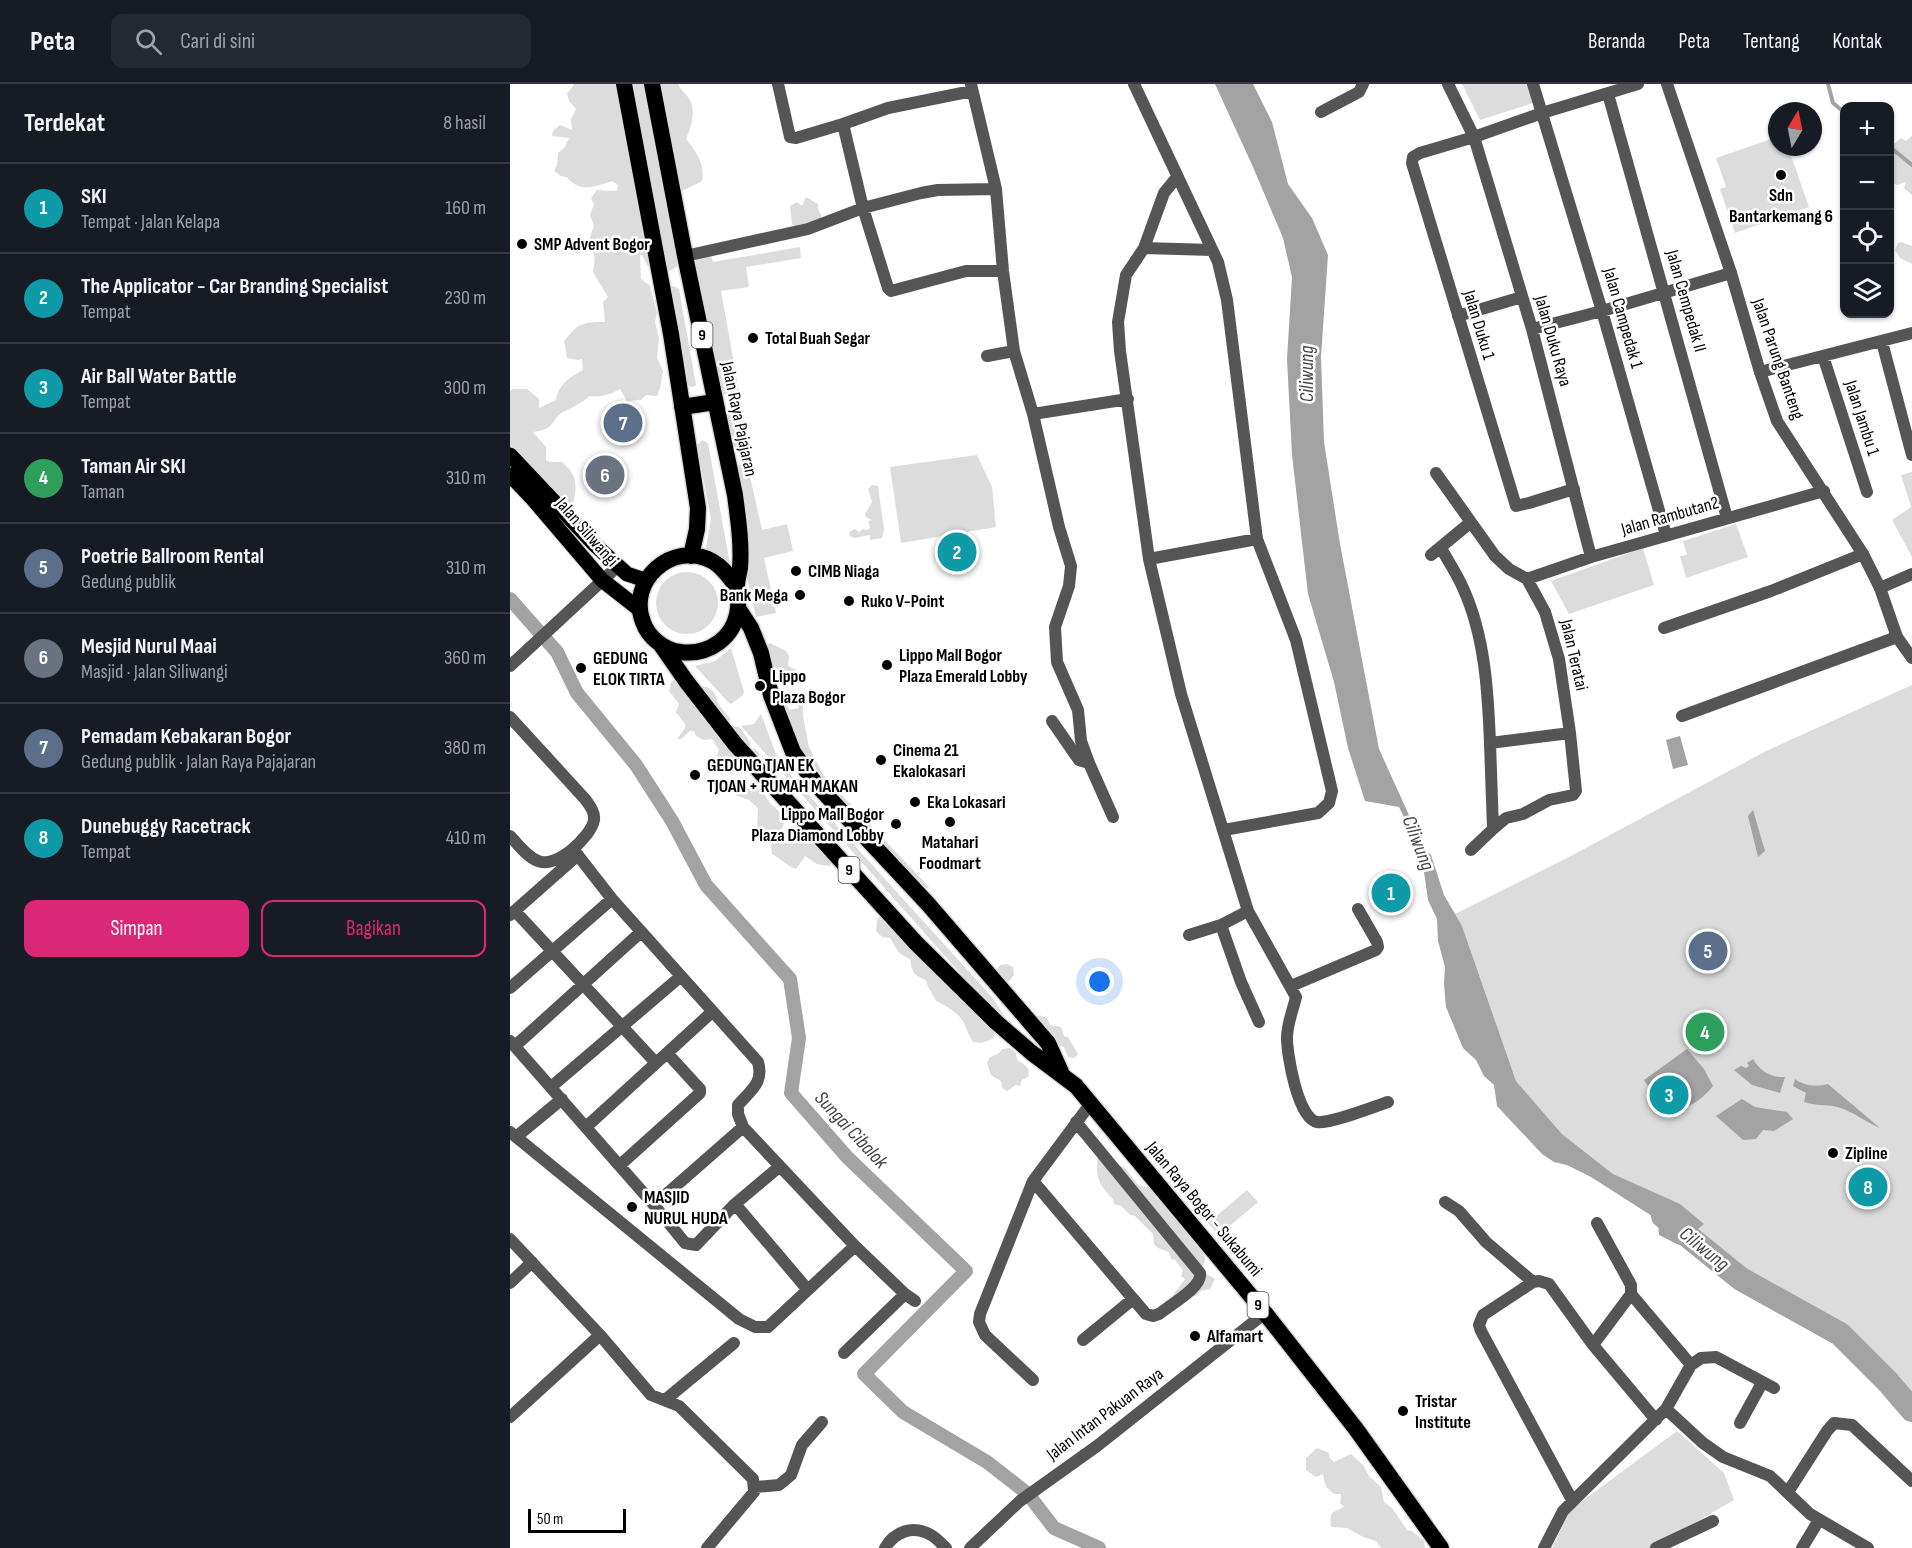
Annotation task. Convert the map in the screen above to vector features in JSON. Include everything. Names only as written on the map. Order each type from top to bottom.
[{"type":"highway","name":"9","points":[[624,84],[671,334],[698,508],[697,530],[691,556]]},
{"type":"highway","name":"Jalan Raya Pajajaran","points":[[652,84],[738,519],[740,567],[736,587]]},
{"type":"highway","points":[[682,407],[716,402]]},
{"type":"highway","points":[[639,609],[640,594],[645,580],[654,569],[667,560],[681,556],[710,560],[722,568],[736,587]]},
{"type":"highway","name":"9","points":[[639,609],[646,629],[661,645],[682,653],[704,651],[717,645],[728,635],[735,622],[738,608],[736,587]]},
{"type":"highway","name":"Jalan Raya Bogor - Sukabumi","points":[[738,608],[751,628],[761,653],[774,704],[792,752],[815,783],[928,904],[1048,1043],[1061,1073]]},
{"type":"highway","name":"Jalan Raya Bogor - Sukabumi","points":[[661,645],[735,744],[916,943],[996,1022],[1032,1053],[1061,1073],[1091,1103],[1356,1429],[1441,1548]]},
{"type":"highway","points":[[1032,1053],[1044,1054],[1047,1052],[1048,1043]]},
{"type":"main road","name":"Jalan Siliwangi","points":[[510,455],[618,567],[627,574],[645,580]]},
{"type":"main road","name":"Jalan Siliwangi","points":[[510,475],[602,580],[639,609]]},
{"type":"street","points":[[778,84],[790,137],[795,138],[888,108],[972,87],[996,189],[1003,271],[1014,351],[1033,414],[1059,527],[1071,566],[1069,586],[1055,627],[1057,662],[1078,710],[1081,741],[1089,764],[1113,817]]},
{"type":"street","points":[[1134,84],[1218,262],[1227,300],[1257,539],[1296,640],[1332,791],[1331,799],[1318,813],[1224,830]]},
{"type":"street","points":[[1321,112],[1359,92],[1363,84]]},
{"type":"street","name":"Jalan Duku Raya","points":[[1448,84],[1474,137],[1532,329],[1591,557]]},
{"type":"street","name":"Jalan Campedak 1","points":[[1533,84],[1602,311],[1666,535]]},
{"type":"street","points":[[1474,137],[1542,113],[1638,84]]},
{"type":"street","name":"Jalan Parung Banteng","points":[[1667,84],[1731,273],[1777,421],[1802,461],[1824,490],[1863,554],[1880,588],[1897,637],[1912,658]]},
{"type":"street","name":"Jalan Cempedak II","points":[[1608,94],[1727,518]]},
{"type":"street","points":[[843,124],[863,208],[888,288],[891,291],[966,271],[1003,271]]},
{"type":"street","name":"Jalan Duku 1","points":[[1474,137],[1420,153],[1413,157],[1412,163],[1515,506],[1574,489]]},
{"type":"street","points":[[1177,177],[1164,193],[1144,248],[1126,275],[1118,319],[1120,351],[1149,559],[1181,693],[1248,911],[1292,986],[1296,997],[1287,1036],[1293,1081],[1305,1113],[1312,1121],[1324,1123],[1388,1102]]},
{"type":"street","points":[[685,256],[808,229],[863,208],[938,190],[996,189]]},
{"type":"street","points":[[1144,248],[1212,250]]},
{"type":"street","points":[[1532,329],[1731,273]]},
{"type":"street","points":[[1458,316],[1522,297]]},
{"type":"street","points":[[1760,372],[1912,333]]},
{"type":"street","points":[[1882,342],[1912,455]]},
{"type":"street","points":[[987,356],[1014,351]]},
{"type":"street","name":"Jalan Jambu 1","points":[[1823,356],[1867,492]]},
{"type":"street","points":[[1033,414],[1128,399]]},
{"type":"street","name":"Jalan Teratai","points":[[1436,473],[1495,556],[1509,569],[1527,579],[1545,612],[1559,659],[1576,791],[1573,795],[1550,800],[1523,814],[1506,818],[1493,829]]},
{"type":"street","name":"Jalan Rambutan2","points":[[1527,579],[1591,557],[1824,490]]},
{"type":"street","points":[[1471,522],[1436,551],[1464,590],[1478,637],[1488,694],[1493,829],[1471,850]]},
{"type":"street","points":[[1149,559],[1257,539]]},
{"type":"street","points":[[1664,628],[1771,591],[1863,554]]},
{"type":"street","points":[[510,666],[618,567]]},
{"type":"street","points":[[1880,588],[1912,574]]},
{"type":"street","points":[[1682,716],[1897,637]]},
{"type":"street","points":[[510,717],[585,799],[593,810],[594,819],[576,852],[512,913],[552,951],[656,1063]]},
{"type":"street","points":[[1052,721],[1079,760],[1089,764]]},
{"type":"street","points":[[1490,743],[1570,733]]},
{"type":"street","points":[[510,836],[538,861],[547,863],[576,852]]},
{"type":"street","points":[[576,852],[612,899],[758,1062],[761,1072],[758,1083],[738,1105],[738,1114],[743,1127],[855,1246],[910,1298],[844,1353]]},
{"type":"street","points":[[510,987],[612,899]]},
{"type":"street","points":[[1292,986],[1376,950],[1377,942],[1358,909]]},
{"type":"street","points":[[1189,935],[1221,925],[1248,911]]},
{"type":"street","points":[[1221,925],[1241,982],[1259,1022]]},
{"type":"street","points":[[641,932],[513,1044],[654,1204],[685,1243],[696,1245],[735,1204],[779,1167]]},
{"type":"street","points":[[550,1087],[680,977]]},
{"type":"street","points":[[586,1127],[712,1012]]},
{"type":"street","points":[[620,1165],[700,1094],[700,1089],[667,1053]]},
{"type":"street","points":[[562,1099],[513,1134],[739,1319],[755,1327],[768,1327],[855,1246]]},
{"type":"street","points":[[1033,1380],[985,1335],[979,1322],[980,1314],[1033,1181],[1091,1103]]},
{"type":"street","points":[[1033,1181],[1146,1314],[1156,1315],[1198,1285],[1200,1273],[1076,1122]]},
{"type":"street","points":[[654,1204],[743,1127]]},
{"type":"street","points":[[1445,1202],[1459,1211],[1486,1242],[1533,1282]]},
{"type":"street","points":[[735,1204],[808,1290]]},
{"type":"street","points":[[1593,1346],[1631,1294],[1631,1285],[1597,1223]]},
{"type":"street","points":[[510,1239],[600,1335],[651,1395],[675,1404],[753,1479],[754,1492],[707,1548]]},
{"type":"street","points":[[510,1283],[532,1262]]},
{"type":"street","points":[[1572,1500],[1479,1325],[1483,1315],[1533,1282],[1549,1284],[1593,1346],[1656,1420]]},
{"type":"street","points":[[1631,1294],[1691,1365]]},
{"type":"street","points":[[1083,1340],[1133,1299]]},
{"type":"street","name":"Jalan Intan Pakuan Raya","points":[[970,1548],[1020,1501],[1097,1446],[1264,1313]]},
{"type":"street","points":[[510,1417],[600,1335]]},
{"type":"street","points":[[664,1400],[734,1343]]},
{"type":"street","points":[[1544,1548],[1556,1521],[1572,1500],[1666,1409],[1691,1365],[1701,1358],[1716,1357],[1768,1385],[1740,1423]]},
{"type":"street","points":[[1666,1409],[1703,1443],[1723,1457],[1770,1476],[1810,1514],[1868,1548]]},
{"type":"street","points":[[755,1488],[779,1485],[790,1475],[802,1445],[822,1422]]},
{"type":"street","points":[[1788,1492],[1834,1423],[1852,1425],[1912,1481]]},
{"type":"street","points":[[1802,1548],[1819,1520]]},
{"type":"street","points":[[1656,1548],[1713,1521]]},
{"type":"street","points":[[885,1548],[890,1538],[907,1530],[925,1532],[946,1548]]},
{"type":"shaded area","points":[[573,84],[678,84],[692,105],[692,120],[686,139],[699,158],[703,175],[702,181],[678,193],[672,235],[678,253],[677,267],[665,273],[647,265],[640,255],[641,279],[650,286],[657,313],[655,322],[659,338],[657,358],[663,371],[657,396],[646,395],[641,400],[627,401],[620,389],[606,395],[590,396],[560,414],[546,429],[533,432],[546,447],[546,460],[562,462],[574,478],[575,495],[572,508],[568,510],[510,486],[510,391],[527,389],[539,399],[539,408],[556,400],[565,382],[583,370],[582,359],[567,358],[564,341],[582,325],[591,322],[605,322],[603,302],[608,297],[593,272],[595,257],[588,243],[594,226],[590,215],[594,204],[591,198],[597,190],[617,191],[618,185],[612,181],[594,187],[582,187],[554,171],[558,153],[565,147],[569,138],[552,136],[553,131],[560,125],[572,130],[571,119],[576,109],[569,101],[567,93]]},
{"type":"shaded area","points":[[1462,84],[1529,84],[1536,102],[1480,120]]},
{"type":"shaded area","points":[[1912,136],[1912,195],[1904,188],[1906,182],[1894,184],[1894,144],[1901,138],[1906,141]]},
{"type":"shaded area","points":[[1768,140],[1768,156],[1791,156],[1809,207],[1735,233],[1720,189],[1726,187],[1716,158]]},
{"type":"shaded area","points":[[806,197],[818,204],[822,224],[801,230],[792,224],[790,206],[797,202],[802,206]]},
{"type":"shaded area","points":[[1901,242],[1912,246],[1912,264],[1900,258],[1895,250]]},
{"type":"shaded area","points":[[800,247],[801,258],[746,267],[749,287],[721,291],[739,392],[711,397],[687,260],[711,256],[713,262]]},
{"type":"shaded area","points":[[673,286],[679,289],[696,385],[693,387],[686,386],[669,291]]},
{"type":"shaded area","points":[[741,406],[749,448],[730,452],[721,410]]},
{"type":"shaded area","points":[[702,440],[708,443],[730,564],[716,556],[705,554],[711,519],[697,445]]},
{"type":"shaded area","points":[[977,455],[992,487],[996,527],[901,543],[890,467]]},
{"type":"shaded area","points":[[747,463],[762,530],[787,524],[793,551],[764,558],[776,613],[756,617],[722,468]]},
{"type":"shaded area","points":[[1912,472],[1912,557],[1892,520],[1911,507],[1901,475]]},
{"type":"shaded area","points":[[872,485],[878,486],[884,530],[882,538],[870,540],[870,535],[854,538],[849,535],[850,531],[855,529],[859,532],[870,528],[868,521],[872,520],[865,514],[872,502],[868,489]]},
{"type":"shaded area","points":[[1736,524],[1748,557],[1686,578],[1680,556],[1687,555],[1683,541]]},
{"type":"shaded area","points":[[1643,548],[1654,585],[1569,614],[1551,581]]},
{"type":"shaded area","points":[[687,572],[699,574],[709,581],[716,591],[718,603],[716,615],[709,625],[699,632],[687,634],[675,632],[665,625],[658,615],[656,603],[658,591],[665,581],[675,574]]},
{"type":"shaded area","points":[[770,643],[786,651],[789,656],[788,666],[798,671],[791,677],[777,676],[774,671],[769,672],[766,646]]},
{"type":"shaded area","points":[[731,648],[744,692],[731,704],[695,666],[715,661]]},
{"type":"shaded area","points":[[678,676],[714,692],[719,705],[730,718],[729,726],[739,727],[751,743],[750,749],[755,749],[759,753],[756,765],[740,774],[734,770],[734,766],[731,766],[729,761],[721,761],[717,757],[719,750],[712,739],[703,740],[696,736],[694,731],[690,731],[681,739],[677,739],[685,728],[685,724],[676,712],[679,704],[669,691],[671,683]]},
{"type":"shaded area","points":[[1912,685],[1912,1411],[1843,1336],[1738,1277],[1688,1237],[1680,1205],[1613,1174],[1562,1134],[1516,1081],[1462,926],[1455,914],[1571,856],[1766,751]]},
{"type":"shaded area","points":[[844,687],[803,699],[803,716],[809,747],[824,776],[929,887],[921,892],[816,781],[774,702],[784,700],[789,710],[799,708],[796,698]]},
{"type":"shaded area","points":[[761,714],[779,762],[991,996],[1010,1025],[995,1028],[993,1039],[981,1043],[973,1042],[959,1016],[936,1001],[926,980],[914,973],[911,960],[899,953],[890,938],[882,937],[876,931],[877,920],[882,914],[960,973],[741,726],[754,724]]},
{"type":"shaded area","points":[[751,783],[761,789],[785,820],[781,831],[774,835],[764,836],[757,829],[758,808],[749,800],[735,795],[737,785]]},
{"type":"shaded area","points":[[797,824],[814,827],[831,835],[835,858],[830,866],[817,864],[805,856],[796,869],[772,854],[771,844],[774,840],[783,841],[790,835],[798,833]]},
{"type":"shaded area","points":[[1007,964],[1013,967],[1014,975],[1004,987],[994,975],[1000,965]]},
{"type":"shaded area","points":[[1039,1015],[1047,1018],[1050,1025],[1061,1027],[1064,1036],[1068,1037],[1078,1054],[1074,1058],[1068,1057],[1064,1047],[1047,1043],[1029,1025]]},
{"type":"shaded area","points":[[1010,1048],[1016,1053],[1017,1060],[1027,1067],[1029,1074],[1022,1080],[1020,1086],[1016,1085],[1007,1091],[1002,1088],[1001,1081],[991,1075],[987,1063],[989,1058],[1002,1049]]},
{"type":"shaded area","points":[[1099,1156],[1125,1168],[1139,1186],[1151,1187],[1156,1192],[1156,1198],[1176,1215],[1204,1254],[1205,1260],[1202,1267],[1205,1273],[1215,1279],[1210,1289],[1201,1291],[1196,1296],[1191,1296],[1167,1310],[1164,1302],[1172,1296],[1185,1279],[1181,1276],[1183,1270],[1175,1260],[1171,1259],[1169,1252],[1154,1244],[1153,1234],[1135,1216],[1114,1204],[1097,1174]]},
{"type":"shaded area","points":[[1247,1190],[1258,1202],[1219,1235],[1208,1223]]},
{"type":"shaded area","points":[[1677,1431],[1724,1473],[1734,1500],[1652,1548],[1552,1548],[1570,1510]]},
{"type":"shaded area","points":[[1317,1448],[1329,1453],[1329,1457],[1334,1462],[1351,1454],[1363,1465],[1369,1476],[1381,1487],[1384,1502],[1393,1509],[1407,1530],[1412,1531],[1424,1541],[1425,1548],[1381,1548],[1376,1541],[1347,1528],[1331,1527],[1332,1513],[1344,1507],[1340,1503],[1341,1494],[1334,1494],[1326,1487],[1323,1474],[1316,1477],[1306,1470],[1306,1458]]},
{"type":"water","points":[[1215,84],[1253,84],[1272,122],[1288,184],[1312,218],[1328,255],[1321,357],[1324,442],[1340,544],[1379,749],[1423,846],[1431,855],[1444,895],[1462,926],[1516,1081],[1562,1134],[1613,1174],[1680,1204],[1704,1224],[1679,1245],[1659,1235],[1658,1222],[1652,1216],[1591,1177],[1567,1165],[1554,1162],[1542,1154],[1497,1106],[1494,1085],[1484,1076],[1476,1060],[1463,1048],[1446,1007],[1445,967],[1438,941],[1437,919],[1428,900],[1423,865],[1399,807],[1365,801],[1348,748],[1334,682],[1308,594],[1292,455],[1287,359],[1292,277],[1283,238]]},
{"type":"water","points":[[1680,736],[1688,765],[1673,769],[1666,740]]},
{"type":"water","points":[[1753,810],[1765,851],[1758,857],[1748,816]]},
{"type":"water","points":[[1687,1049],[1704,1069],[1713,1086],[1696,1102],[1675,1110],[1653,1094],[1644,1080]]},
{"type":"water","points":[[1753,1059],[1766,1073],[1785,1077],[1780,1093],[1752,1085],[1734,1070],[1741,1066],[1746,1068],[1749,1066],[1747,1063]]},
{"type":"water","points":[[1795,1079],[1810,1085],[1828,1084],[1880,1128],[1843,1109],[1804,1102],[1806,1093],[1793,1086]]},
{"type":"water","points":[[1742,1099],[1755,1107],[1787,1112],[1793,1119],[1774,1131],[1763,1130],[1756,1139],[1743,1140],[1716,1116]]},
{"type":"waterway","points":[[1828,84],[1833,103],[1840,109]]},
{"type":"waterway","points":[[1894,150],[1912,165]]},
{"type":"waterway","name":"Sungai Cibalok","points":[[510,599],[557,652],[577,693],[636,765],[672,821],[706,885],[790,979],[799,1038],[791,1093],[847,1157],[966,1271],[864,1374],[903,1412],[987,1462],[1028,1494],[1054,1528],[1099,1548]]},
{"type":"waterway","name":"Ciliwung","points":[[1663,1216],[1741,1279],[1840,1334],[1888,1382],[1912,1410]]},
{"type":"place","name":"Sdn Bantarkemang 6","points":[[1781,175]]},
{"type":"place","name":"SMP Advent Bogor","points":[[522,244]]},
{"type":"place","name":"Total Buah Segar","points":[[753,338]]},
{"type":"place","name":"Pemadam Kebakaran Bogor","points":[[623,423]]},
{"type":"place","name":"Mesjid Nurul Maai","points":[[605,475]]},
{"type":"place","name":"The Applicator - Car Branding Specialist","points":[[957,552]]},
{"type":"place","name":"CIMB Niaga","points":[[796,571]]},
{"type":"place","name":"Bank Mega","points":[[800,595]]},
{"type":"place","name":"Ruko V-Point","points":[[849,601]]},
{"type":"place","name":"Lippo Mall Bogor Plaza Emerald Lobby","points":[[887,665]]},
{"type":"place","name":"GEDUNG ELOK TIRTA","points":[[581,668]]},
{"type":"place","name":"Lippo Plaza Bogor","points":[[760,686]]},
{"type":"place","name":"Cinema 21 Ekalokasari","points":[[881,760]]},
{"type":"place","name":"GEDUNG TJAN EK TJOAN + RUMAH MAKAN","points":[[695,775]]},
{"type":"place","name":"Eka Lokasari","points":[[915,802]]},
{"type":"place","name":"Matahari Foodmart","points":[[950,822]]},
{"type":"place","name":"Lippo Mall Bogor Plaza Diamond Lobby","points":[[896,824]]},
{"type":"place","name":"SKI","points":[[1391,893]]},
{"type":"place","name":"Poetrie Ballroom Rental","points":[[1708,951]]},
{"type":"place","name":"Taman Air SKI","points":[[1705,1032]]},
{"type":"place","name":"Air Ball Water Battle","points":[[1669,1095]]},
{"type":"place","name":"Zipline","points":[[1833,1153]]},
{"type":"place","name":"Dunebuggy Racetrack","points":[[1868,1187]]},
{"type":"place","name":"MASJID NURUL HUDA","points":[[632,1207]]},
{"type":"place","name":"Alfamart","points":[[1195,1336]]},
{"type":"place","name":"Tristar Institute","points":[[1403,1411]]}]
